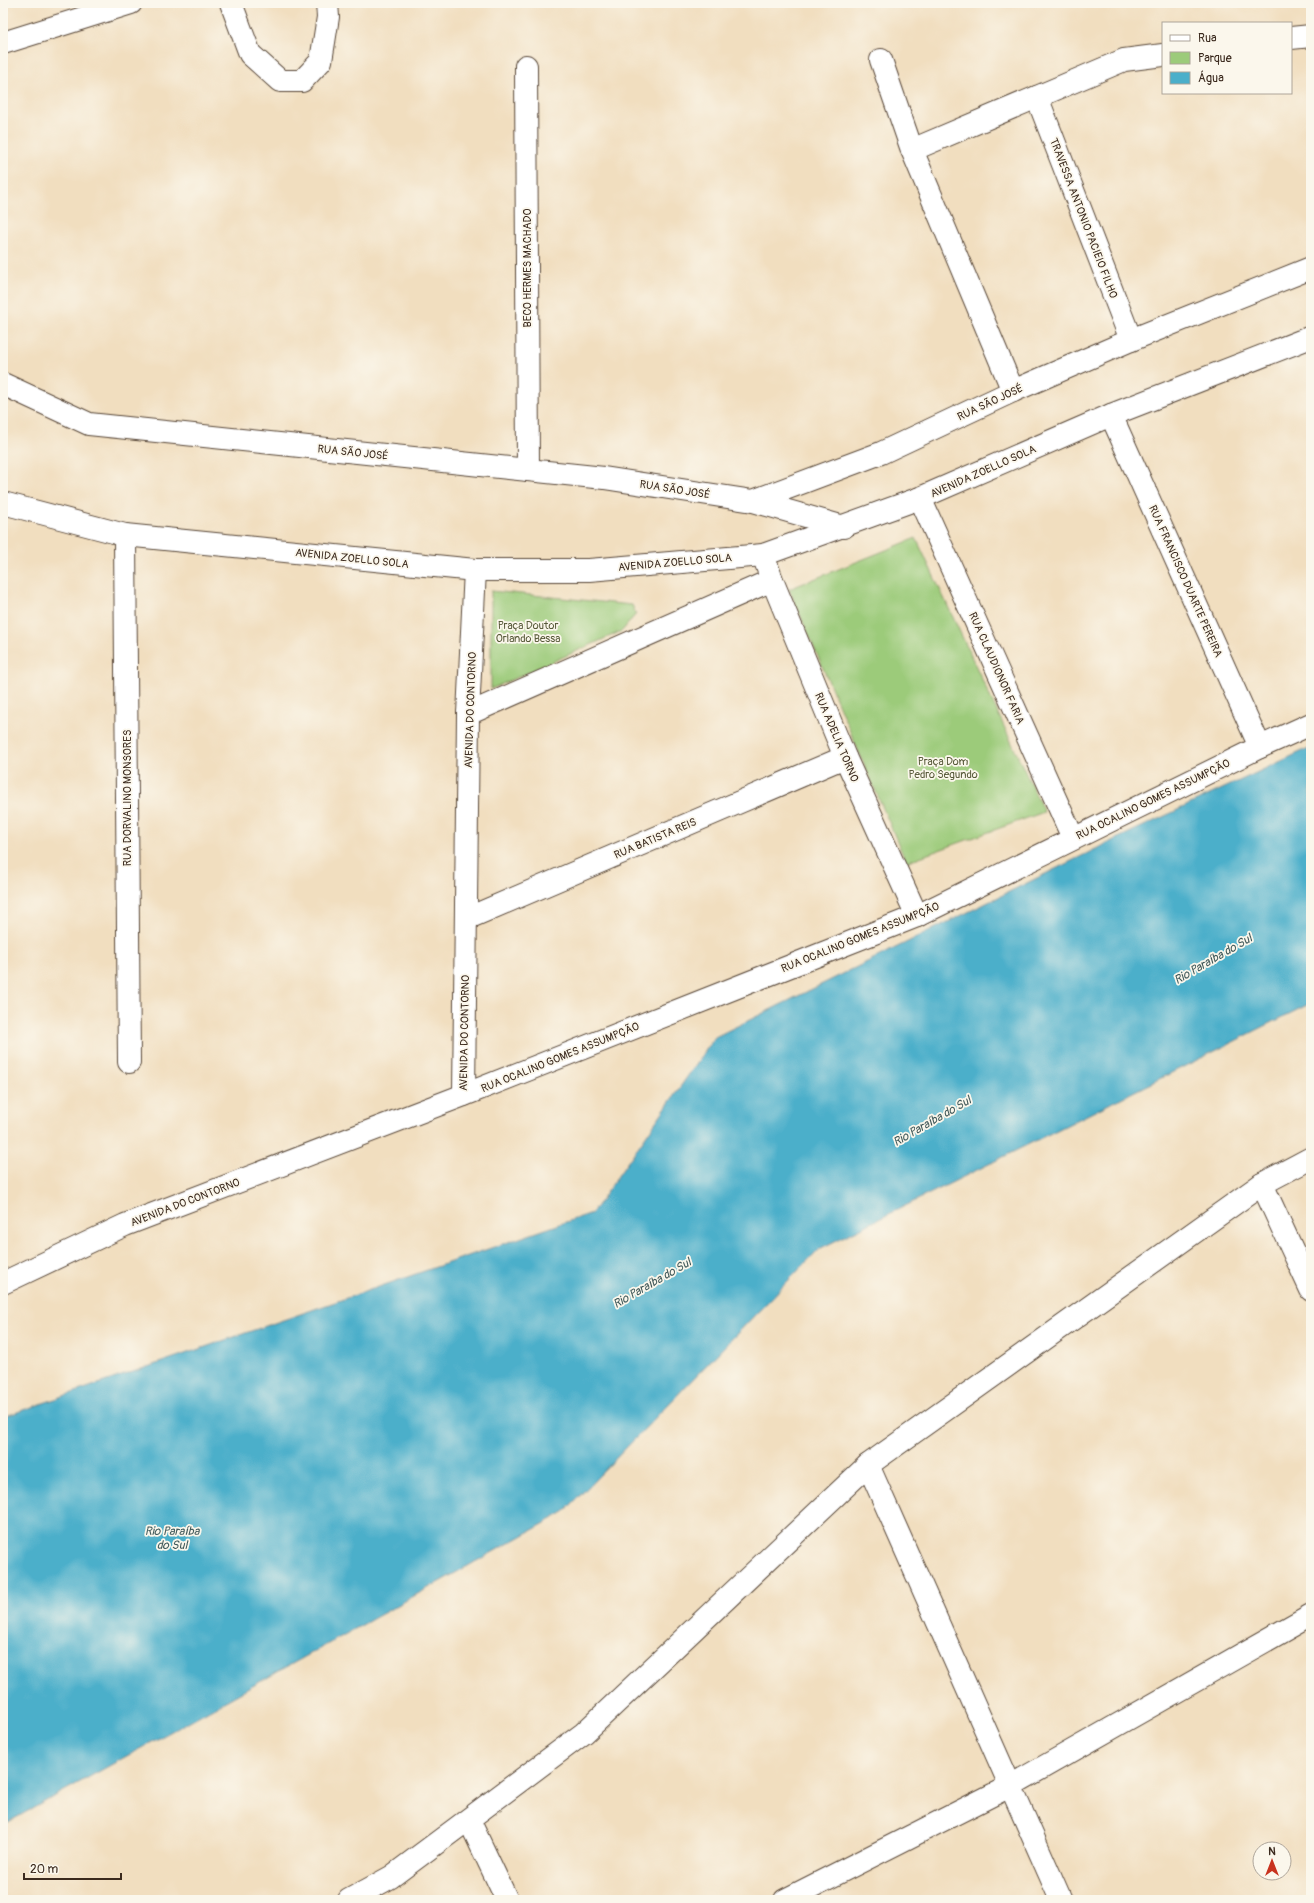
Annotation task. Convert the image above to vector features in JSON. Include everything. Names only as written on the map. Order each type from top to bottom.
[{"type":"street","points":[[3,43],[131,3]]},
{"type":"street","points":[[231,3],[250,54],[280,81],[302,81],[321,61],[328,17],[327,3]]},
{"type":"street","points":[[1292,38],[1311,36]]},
{"type":"street","points":[[912,150],[1124,60],[1162,55]]},
{"type":"street","points":[[881,60],[912,150],[1013,391]]},
{"type":"street","name":"BECO HERMES MACHADO","points":[[526,66],[528,470]]},
{"type":"street","name":"TRAVESSA ANTONIO PACIEIO FILHO","points":[[1037,97],[1131,340]]},
{"type":"street","name":"RUA SÃO JOSÉ","points":[[3,384],[89,424],[604,478],[753,501],[881,453],[1013,391],[1131,340],[1311,268]]},
{"type":"street","name":"AVENIDA ZOELLO SOLA","points":[[3,503],[125,535],[475,570],[589,570],[763,555],[920,498],[1111,414],[1311,337]]},
{"type":"street","name":"RUA FRANCISCO DUARTE PEREIRA","points":[[1111,414],[1260,747]]},
{"type":"street","name":"RUA CLAUDIONOR FARIA","points":[[920,498],[1073,838]]},
{"type":"street","points":[[753,501],[844,526]]},
{"type":"street","name":"RUA DORVALINO MONSORES","points":[[125,535],[129,1062]]},
{"type":"street","name":"RUA ADELIA TORNO","points":[[763,555],[845,757],[917,916]]},
{"type":"street","name":"AVENIDA DO CONTORNO","points":[[3,1283],[125,1225],[464,1095],[468,714],[475,570]]},
{"type":"street","points":[[468,714],[772,580]]},
{"type":"street","name":"RUA OCALINO GOMES ASSUMPÇÃO","points":[[464,1095],[917,916],[1073,838],[1260,747],[1311,724]]},
{"type":"street","name":"RUA BATISTA REIS","points":[[466,919],[845,757]]},
{"type":"street","points":[[349,1900],[392,1877],[584,1733],[868,1465],[1262,1184],[1311,1158]]},
{"type":"street","points":[[1262,1184],[1311,1290]]},
{"type":"street","points":[[868,1465],[1061,1900]]},
{"type":"street","points":[[785,1900],[1010,1786],[1311,1615]]},
{"type":"street","points":[[469,1820],[507,1900]]},
{"type":"green space","name":"Praça Dom Pedro Segundo","points":[[916,538],[1044,812],[906,862],[789,589]]},
{"type":"green space","name":"Praça Doutor Orlando Bessa","points":[[491,591],[632,605],[636,614],[622,631],[491,689]]},
{"type":"water","name":"Rio Paraíba do Sul","points":[[1311,747],[1311,1003],[819,1249],[563,1513],[3,1825],[3,1417],[592,1213],[715,1037],[1114,840]]}]
